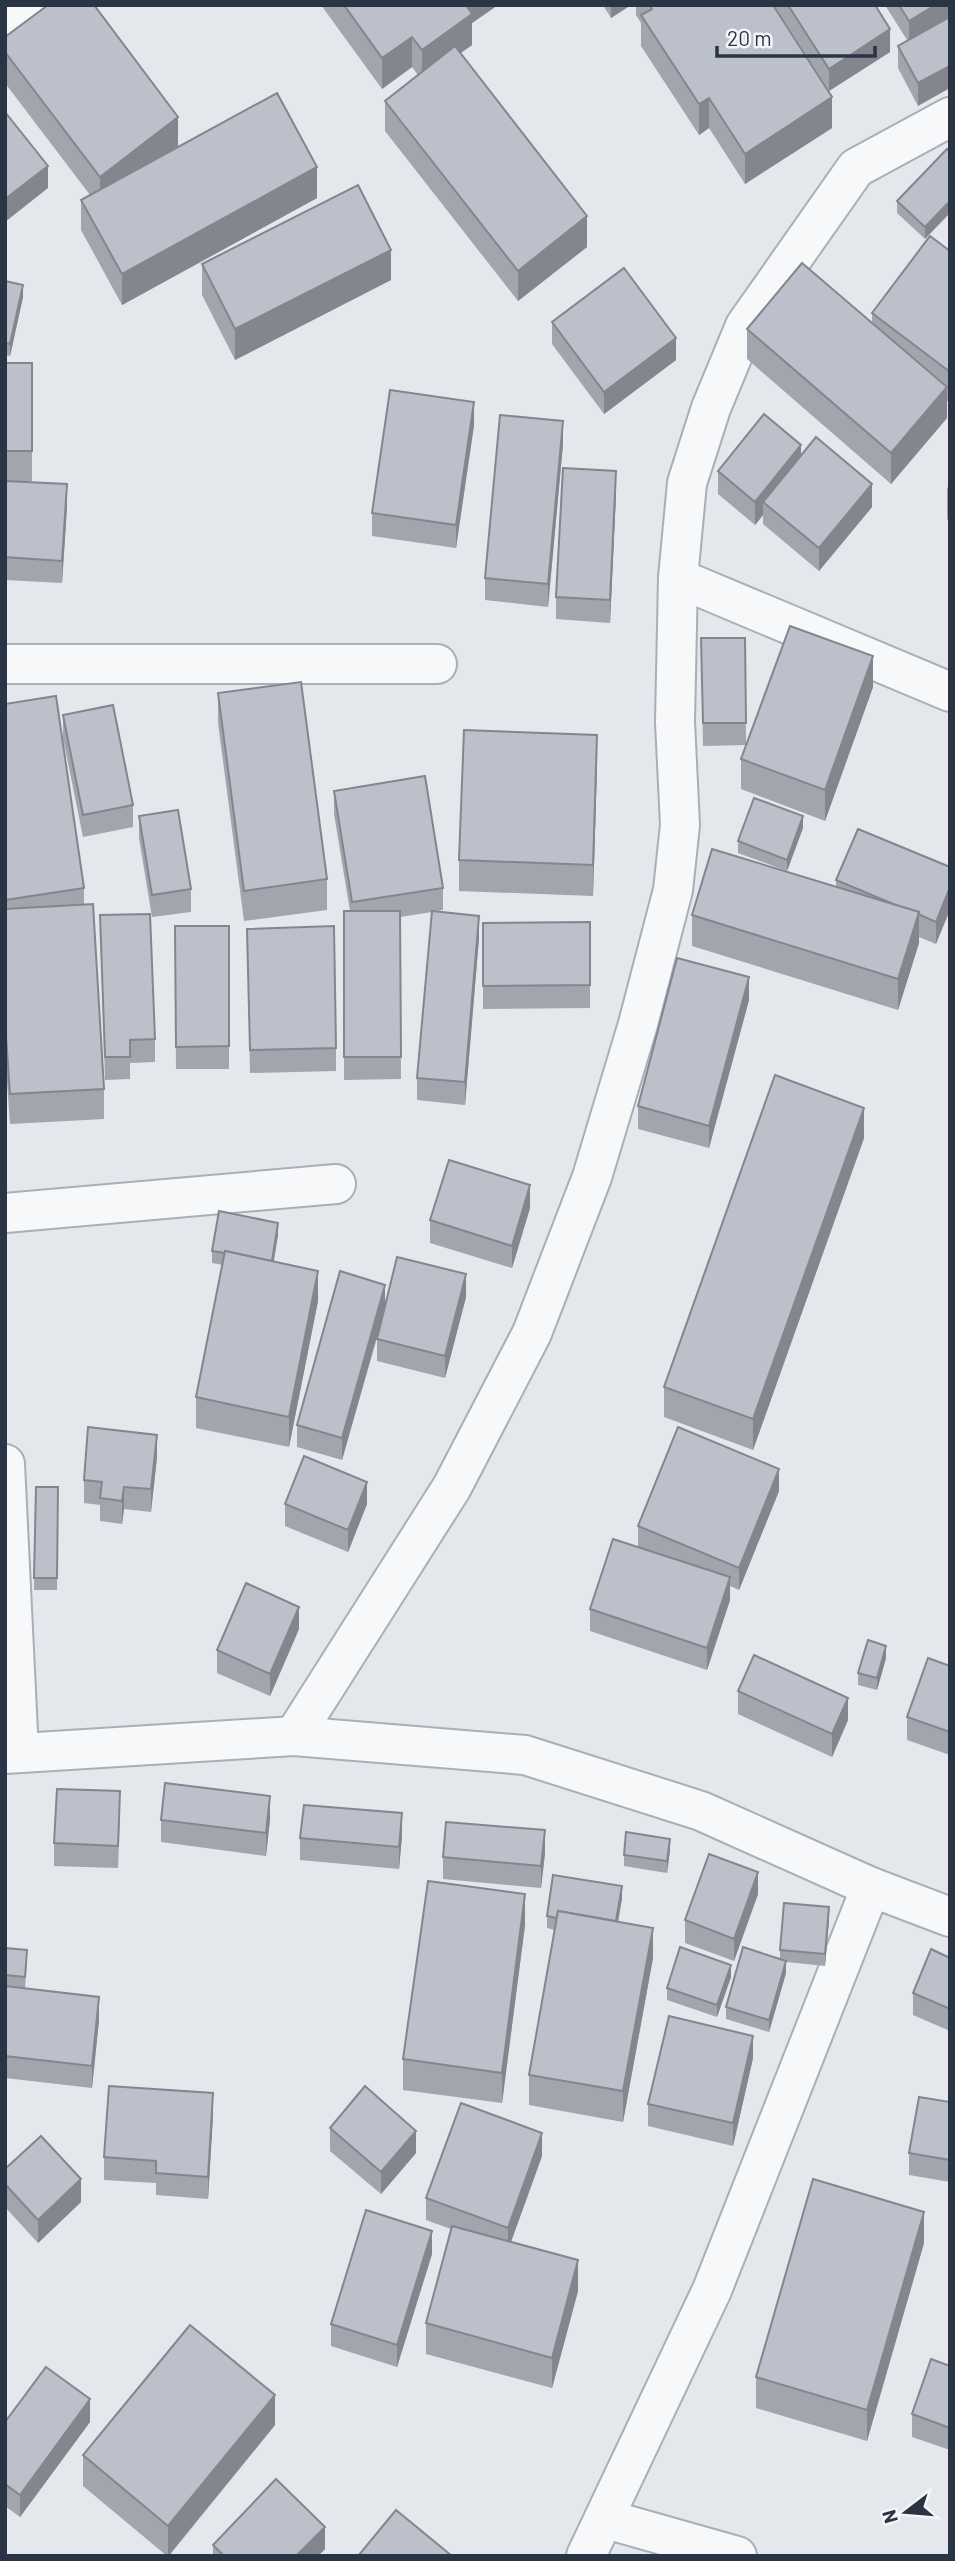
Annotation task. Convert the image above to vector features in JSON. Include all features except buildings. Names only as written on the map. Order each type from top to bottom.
[{"type":"street","points":[[5,22],[26,5]]},
{"type":"street","points":[[294,1736],[452,1487],[532,1333],[592,1177],[638,1024],[673,890],[680,825],[675,722],[678,578],[687,483],[711,408],[745,326],[856,168],[950,117]]},
{"type":"street","points":[[678,578],[950,692]]},
{"type":"street","points":[[5,664],[437,664]]},
{"type":"street","points":[[5,1213],[337,1184]]},
{"type":"street","points":[[5,1464],[12,1754],[294,1736],[525,1755],[701,1811],[872,1887],[950,1917]]},
{"type":"street","points":[[586,2556],[606,2519],[712,2290],[872,1887]]},
{"type":"street","points":[[606,2519],[737,2556]]}]
